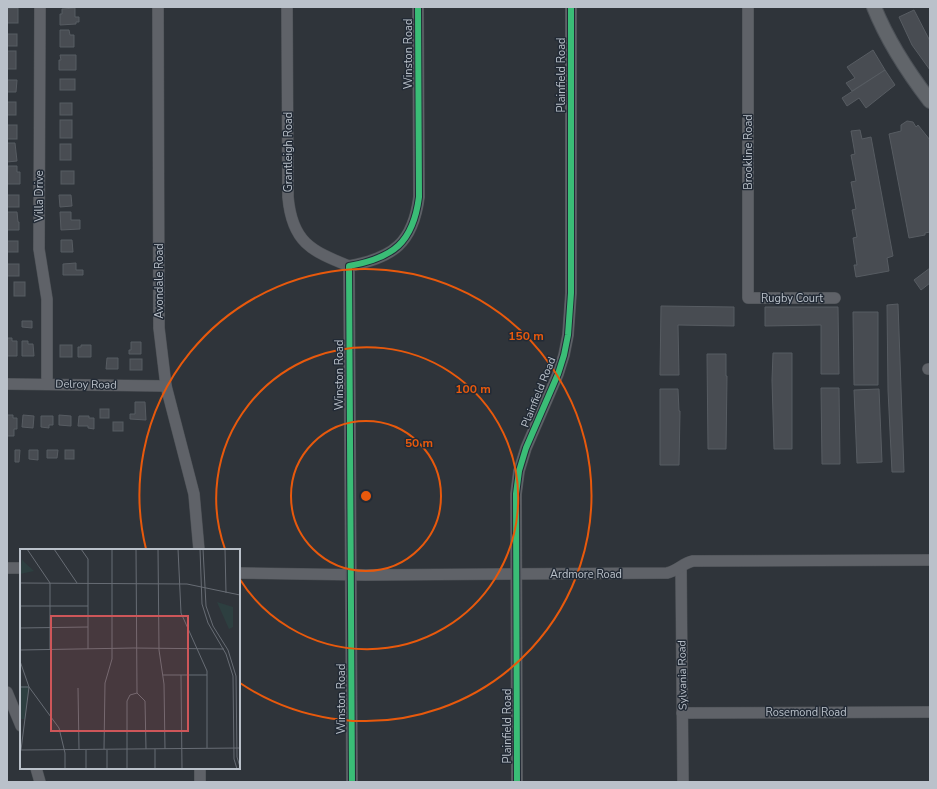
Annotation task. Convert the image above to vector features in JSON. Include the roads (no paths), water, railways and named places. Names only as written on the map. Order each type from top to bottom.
[{"type":"main road","points":[[874,7],[881,24],[903,65],[930,101]]},
{"type":"street","name":"Villa Drive","points":[[40,7],[39,249],[48,299],[47,384]]},
{"type":"street","name":"Avondale Road","points":[[158,7],[159,328],[166,386],[194,494],[199,549]]},
{"type":"street","name":"Grantleigh Road","points":[[287,7],[288,197],[291,218],[299,235],[316,252],[349,266]]},
{"type":"street","name":"Winston Road","points":[[352,782],[349,266],[377,259],[395,249],[409,233],[416,216],[419,197],[418,7]]},
{"type":"street","name":"Plainfield Road","points":[[517,782],[516,494],[519,472],[526,448],[558,374],[568,335],[571,293],[571,7]]},
{"type":"street","name":"Brookline Road","points":[[748,7],[748,298]]},
{"type":"street","name":"Rugby Court","points":[[748,298],[835,298]]},
{"type":"street","name":"Delroy Road","points":[[7,384],[166,386]]},
{"type":"street","name":"Ardmore Road","points":[[240,573],[667,573],[693,561],[930,560]]},
{"type":"street","name":"Sylvania Road","points":[[681,567],[683,782]]},
{"type":"street","points":[[7,568],[20,568]]},
{"type":"street","points":[[7,692],[20,724]]},
{"type":"street","name":"Rosemond Road","points":[[682,713],[930,712]]},
{"type":"street","points":[[36,769],[40,782]]},
{"type":"street","points":[[200,769],[200,782]]}]
